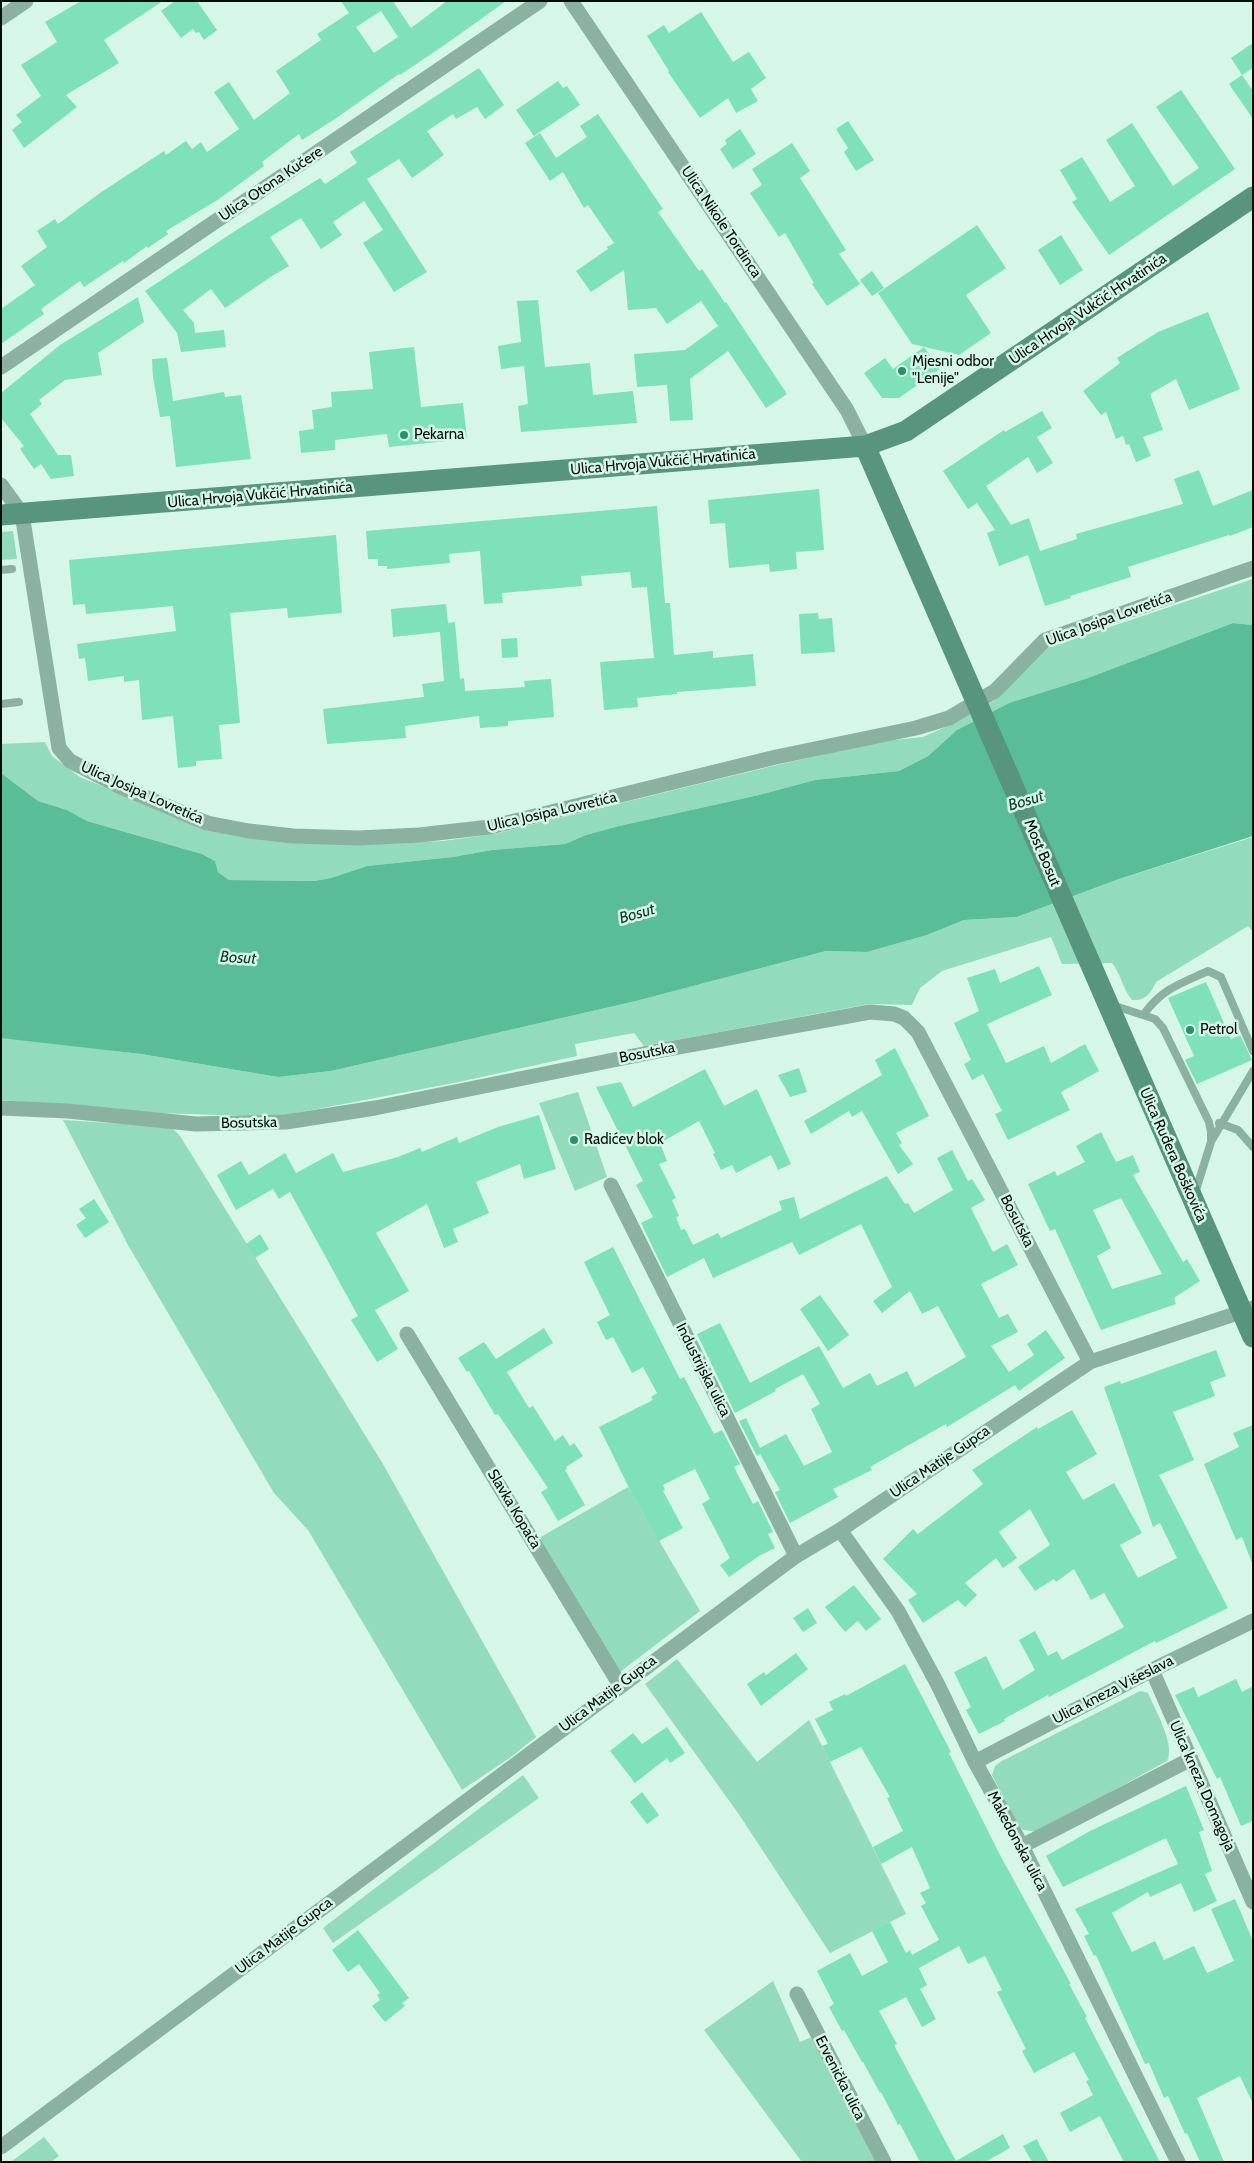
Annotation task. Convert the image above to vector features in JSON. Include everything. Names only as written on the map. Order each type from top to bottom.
[{"type":"main road","name":"Ulica Hrvoja Vukčić Hrvatinića","points":[[11,514],[865,446],[906,431],[1253,197]]},
{"type":"main road","name":"Most Bosut","points":[[865,446],[1094,972]]},
{"type":"main road","name":"Ulica Ruđera Boškovića","points":[[1094,972],[1193,1199],[1247,1310],[1253,1337]]},
{"type":"street","points":[[1,18],[26,1]]},
{"type":"street","name":"Ulica Otona Kučere","points":[[1,367],[540,1]]},
{"type":"street","name":"Ulica Nikole Tordinca","points":[[571,1],[847,410],[865,446]]},
{"type":"street","points":[[1,485],[11,514]]},
{"type":"street","name":"Ulica Josipa Lovretića","points":[[11,514],[35,586],[59,748],[70,761],[106,780],[207,822],[250,831],[293,836],[359,838],[419,835],[490,827],[776,757],[916,728],[949,718],[995,690],[1045,640],[1253,568]]},
{"type":"street","name":"Bosutska","points":[[1,1108],[68,1111],[196,1124],[286,1122],[375,1108],[870,1012],[894,1014],[904,1018],[918,1032],[1090,1362]]},
{"type":"street","name":"Industrijska ulica","points":[[611,1185],[796,1556]]},
{"type":"street","name":"Ulica Matije Gupca","points":[[1,2147],[796,1556],[840,1530],[1090,1362],[1169,1334],[1247,1310]]},
{"type":"street","name":"Slavka Kopača","points":[[407,1334],[620,1685]]},
{"type":"street","name":"Makedonska ulica","points":[[840,1530],[898,1611],[938,1685],[975,1762],[1022,1846],[1178,2162]]},
{"type":"street","name":"Ulica kneza Višeslava","points":[[975,1762],[1152,1670],[1253,1621]]},
{"type":"street","name":"Ulica kneza Domagoja","points":[[1152,1670],[1253,1902]]},
{"type":"street","points":[[1022,1846],[1191,1760]]},
{"type":"street","name":"Ervenička ulica","points":[[797,1994],[884,2162]]},
{"type":"lane","points":[[1,570],[12,569]]},
{"type":"lane","points":[[1,704],[19,702]]},
{"type":"lane","points":[[1144,1014],[1153,1002],[1167,990],[1208,971],[1215,973],[1220,977],[1253,1052]]},
{"type":"lane","points":[[1108,1004],[1144,1014],[1155,1019],[1163,1028],[1209,1122],[1211,1142]]},
{"type":"lane","points":[[1193,1199],[1211,1142],[1253,1072]]},
{"type":"lane","points":[[1209,1122],[1238,1130],[1253,1147]]},
{"type":"shaded area","points":[[13,531],[17,559],[1,560],[1,532]]},
{"type":"shaded area","points":[[1253,579],[1253,625],[1233,623],[1088,678],[1009,703],[957,730],[928,756],[899,771],[815,780],[759,795],[619,826],[586,835],[565,844],[492,850],[453,857],[367,866],[331,878],[314,881],[229,880],[218,872],[215,861],[202,854],[87,821],[67,810],[38,801],[1,773],[1,744],[45,742],[52,756],[80,777],[190,822],[348,844],[443,841],[494,834],[883,741],[923,737],[952,724],[994,701],[1044,649]]},
{"type":"shaded area","points":[[1253,837],[1253,932],[1248,926],[1156,982],[1150,993],[1144,998],[1137,1000],[1132,1000],[1112,963],[1062,964],[1051,937],[942,971],[920,988],[912,1005],[869,1004],[644,1046],[634,1033],[575,1044],[577,1056],[459,1082],[286,1115],[252,1116],[155,1113],[1,1100],[1,1037],[141,1054],[278,1077],[331,1071],[636,1001],[826,951],[867,952],[927,935],[964,920],[1017,917],[1119,879]]},
{"type":"shaded area","name":"Radićev blok","points":[[578,1092],[607,1177],[575,1191],[539,1103]]},
{"type":"shaded area","points":[[63,1120],[171,1127],[180,1136],[383,1464],[536,1737],[511,1757],[462,1790],[308,1530],[274,1493],[128,1245]]},
{"type":"shaded area","points":[[628,1487],[700,1611],[620,1672],[539,1538]]},
{"type":"shaded area","points":[[677,1659],[757,1762],[809,1720],[906,1914],[830,1953],[738,1813],[645,1684]]},
{"type":"shaded area","points":[[1140,1691],[1148,1693],[1164,1727],[1169,1746],[1167,1761],[1038,1832],[1023,1830],[1017,1824],[992,1775],[995,1766]]},
{"type":"shaded area","points":[[523,1775],[539,1798],[333,1943],[323,1928]]},
{"type":"shaded area","points":[[773,1981],[800,2042],[812,2037],[876,2162],[802,2162],[704,2030]]},
{"type":"shaded area","points":[[44,2137],[59,2156],[51,2162],[11,2162]]},
{"type":"water","name":"Bosut","points":[[1233,623],[1253,625],[1253,836],[1119,879],[1017,917],[964,920],[927,935],[867,952],[826,951],[636,1001],[331,1071],[278,1077],[141,1054],[1,1038],[1,773],[38,801],[67,810],[87,821],[202,854],[215,861],[218,872],[229,880],[314,881],[331,878],[367,866],[453,857],[492,850],[565,844],[586,835],[619,826],[759,795],[815,780],[899,771],[928,756],[957,730],[1009,703],[1088,678]]},
{"type":"building","points":[[81,1],[163,1],[104,40],[119,63],[66,95],[77,107],[24,148],[12,130],[22,122],[16,115],[41,96],[21,65],[57,42],[45,22]]},
{"type":"building","points":[[175,1],[197,1],[217,30],[204,40],[199,32],[196,33],[193,29],[181,38],[161,11]]},
{"type":"building","points":[[341,1],[395,1],[394,3],[411,28],[447,1],[506,1],[335,119],[302,140],[299,134],[262,162],[264,166],[219,199],[166,231],[168,234],[148,248],[147,246],[124,263],[123,261],[84,287],[80,281],[41,309],[44,314],[1,344],[1,309],[35,285],[21,266],[47,247],[37,231],[55,219],[58,224],[100,193],[164,151],[166,155],[186,141],[192,149],[201,142],[207,152],[239,129],[214,92],[229,82],[254,120],[290,93],[276,71],[321,40],[317,34],[349,13]],"holes":[[[381,11],[398,37],[374,53],[356,27]]]},
{"type":"building","points":[[701,12],[733,62],[749,52],[766,78],[751,89],[758,101],[736,113],[728,98],[700,118],[668,72],[647,36],[664,25],[669,33]]},
{"type":"building","points":[[1253,43],[1253,68],[1242,75],[1231,58]]},
{"type":"building","points":[[479,68],[504,105],[485,119],[477,107],[456,119],[453,114],[427,131],[444,155],[412,178],[399,159],[367,179],[427,272],[394,292],[363,243],[383,230],[364,201],[333,222],[342,235],[321,249],[301,218],[270,237],[289,266],[225,308],[211,289],[183,310],[194,323],[195,333],[224,330],[226,347],[181,352],[177,333],[145,291],[235,231],[320,178],[325,184],[357,163],[350,152]]},
{"type":"building","points":[[1242,75],[1253,91],[1253,119],[1229,84]]},
{"type":"building","points":[[558,81],[563,88],[567,86],[580,105],[534,136],[516,110]]},
{"type":"building","points":[[1181,90],[1235,169],[1109,255],[1072,202],[1077,199],[1060,170],[1082,157],[1110,202],[1135,186],[1106,140],[1132,123],[1173,186],[1199,168],[1156,107]]},
{"type":"building","points":[[598,114],[663,209],[658,212],[699,271],[702,269],[726,302],[787,394],[766,408],[728,351],[690,379],[693,420],[670,421],[667,385],[637,387],[634,354],[685,350],[718,326],[701,301],[667,324],[656,308],[628,310],[624,270],[591,292],[576,271],[614,243],[588,205],[584,208],[563,172],[550,181],[525,143],[540,133],[556,158],[587,137],[580,126]]},
{"type":"building","points":[[848,121],[874,160],[856,171],[844,152],[848,148],[836,129]]},
{"type":"building","points":[[740,129],[756,154],[733,169],[720,149],[727,144],[725,140]]},
{"type":"building","points":[[792,143],[810,171],[800,178],[846,250],[839,254],[860,284],[827,306],[812,284],[814,283],[785,233],[779,237],[750,193],[762,185],[752,169]]},
{"type":"building","points":[[977,225],[1006,268],[966,295],[991,333],[959,355],[912,344],[878,293]]},
{"type":"building","points":[[1061,235],[1083,270],[1060,285],[1038,250]]},
{"type":"building","points":[[872,271],[884,288],[872,296],[860,280]]},
{"type":"building","points":[[138,297],[144,322],[98,353],[102,375],[65,380],[39,400],[42,404],[30,414],[58,455],[71,455],[74,476],[51,479],[41,464],[34,469],[20,449],[24,446],[1,418],[1,393],[60,345]]},
{"type":"building","points":[[538,300],[545,367],[590,363],[593,395],[633,391],[637,423],[521,432],[518,406],[528,404],[524,366],[501,369],[498,346],[521,342],[517,301]]},
{"type":"building","points":[[1208,312],[1240,389],[1189,410],[1176,379],[1150,394],[1163,430],[1143,437],[1151,456],[1136,462],[1129,444],[1126,445],[1123,436],[1116,439],[1106,412],[1101,415],[1083,391],[1120,363],[1117,358],[1158,332]]},
{"type":"building","points":[[414,347],[421,407],[463,403],[467,439],[389,447],[387,434],[335,440],[335,450],[301,453],[299,431],[314,429],[312,410],[332,407],[331,392],[373,389],[369,352]]},
{"type":"building","name":"Mjesni odbor \"Lenije\"","points":[[924,347],[940,369],[899,398],[882,398],[864,373],[885,358],[893,369]]},
{"type":"building","points":[[167,358],[173,401],[224,392],[225,397],[241,395],[251,459],[176,467],[170,416],[160,417],[153,377],[152,359]]},
{"type":"building","points":[[1042,411],[1052,428],[1037,437],[1053,463],[1037,473],[1028,457],[986,486],[1011,525],[1029,518],[1040,551],[1077,539],[1076,534],[1183,504],[1174,479],[1199,470],[1213,506],[1253,490],[1253,527],[1230,536],[1128,567],[1131,577],[1045,606],[1028,555],[999,566],[987,533],[995,530],[977,503],[968,509],[943,471],[1004,430],[1005,432]]},
{"type":"building","points":[[819,489],[824,550],[796,552],[797,569],[770,572],[769,564],[729,568],[725,523],[710,524],[708,500]]},
{"type":"building","points":[[657,506],[665,603],[670,603],[674,655],[713,651],[713,658],[753,654],[756,686],[677,692],[677,694],[637,698],[638,707],[604,710],[600,662],[654,658],[647,587],[632,588],[630,572],[581,576],[582,586],[502,593],[503,603],[484,604],[480,551],[449,554],[450,563],[387,569],[387,566],[378,566],[378,559],[368,559],[366,531]]},
{"type":"building","points":[[336,535],[342,613],[288,618],[287,608],[230,613],[240,723],[219,725],[222,759],[196,761],[196,766],[178,768],[173,716],[142,720],[139,680],[124,682],[124,676],[88,681],[85,658],[79,659],[77,644],[176,631],[173,606],[86,614],[85,604],[73,605],[69,560]]},
{"type":"building","points":[[446,604],[448,623],[455,622],[460,679],[464,678],[465,691],[525,687],[524,681],[551,679],[554,717],[508,721],[508,726],[480,728],[479,716],[405,726],[406,738],[327,744],[323,709],[424,697],[422,684],[444,681],[440,632],[393,637],[391,609]]},
{"type":"building","points":[[818,613],[819,619],[832,618],[835,652],[801,654],[799,614]]},
{"type":"building","points":[[517,638],[518,657],[502,658],[501,639]]},
{"type":"building","points":[[1039,966],[1052,995],[987,1024],[1006,1063],[1044,1046],[1051,1063],[1085,1044],[1099,1071],[1061,1092],[1070,1110],[1008,1140],[995,1114],[1002,1111],[983,1074],[972,1080],[964,1064],[971,1060],[954,1023],[979,1011],[967,978],[995,969],[1000,983]]},
{"type":"building","points":[[1206,982],[1231,1039],[1240,1035],[1252,1060],[1197,1084],[1185,1060],[1194,1056],[1168,998]]},
{"type":"building","points":[[895,1048],[929,1116],[896,1133],[902,1143],[899,1145],[913,1164],[898,1174],[862,1111],[852,1117],[849,1111],[811,1134],[804,1121],[882,1075],[875,1060]]},
{"type":"building","points":[[799,1068],[807,1092],[790,1097],[778,1075]]},
{"type":"building","points":[[705,1069],[724,1106],[757,1089],[791,1164],[778,1170],[771,1155],[736,1173],[732,1165],[721,1170],[699,1121],[660,1143],[667,1161],[659,1164],[676,1198],[672,1200],[679,1216],[676,1217],[681,1230],[685,1229],[693,1245],[718,1233],[721,1238],[782,1210],[779,1201],[794,1197],[800,1219],[887,1176],[905,1204],[908,1203],[914,1213],[953,1190],[937,1158],[952,1150],[968,1181],[972,1179],[985,1200],[971,1208],[993,1252],[1007,1244],[1018,1265],[981,1284],[999,1318],[1008,1314],[1018,1332],[991,1346],[1009,1372],[1034,1355],[1027,1344],[1046,1330],[1065,1358],[1019,1391],[1015,1385],[947,1427],[946,1424],[870,1467],[872,1470],[833,1489],[838,1497],[790,1523],[775,1492],[780,1490],[760,1454],[757,1456],[739,1421],[746,1418],[760,1448],[786,1434],[804,1466],[832,1452],[811,1409],[820,1404],[803,1374],[735,1413],[697,1334],[720,1323],[750,1383],[819,1346],[843,1388],[870,1373],[877,1386],[907,1371],[915,1387],[966,1357],[938,1306],[922,1314],[910,1291],[882,1313],[873,1301],[892,1287],[861,1224],[799,1255],[792,1242],[713,1278],[704,1258],[667,1277],[641,1223],[653,1217],[636,1185],[643,1181],[596,1087],[621,1082],[633,1107]]},
{"type":"building","points":[[539,1115],[556,1169],[524,1179],[520,1164],[476,1182],[489,1213],[453,1229],[458,1242],[444,1248],[427,1204],[376,1233],[409,1291],[375,1310],[398,1349],[377,1362],[351,1320],[358,1316],[290,1192],[279,1199],[273,1189],[236,1210],[217,1175],[241,1161],[249,1175],[285,1153],[296,1173],[333,1153],[343,1172],[398,1157],[420,1148],[422,1152],[457,1137],[459,1143],[498,1127]]},
{"type":"building","points":[[1101,1132],[1116,1162],[1133,1155],[1140,1172],[1133,1175],[1183,1262],[1187,1259],[1200,1281],[1174,1298],[1176,1304],[1101,1330],[1055,1229],[1050,1231],[1028,1184],[1055,1171],[1057,1176],[1085,1162],[1076,1146]],"holes":[[[1121,1198],[1162,1274],[1112,1289],[1097,1256],[1111,1248],[1093,1210]]]},
{"type":"building","points":[[94,1199],[109,1222],[85,1238],[76,1225],[86,1218],[79,1209]]},
{"type":"building","points":[[260,1234],[269,1249],[255,1258],[246,1244]]},
{"type":"building","points":[[613,1247],[680,1379],[684,1377],[714,1434],[722,1430],[740,1464],[734,1467],[753,1504],[758,1501],[773,1532],[768,1534],[775,1548],[759,1556],[729,1577],[720,1565],[730,1558],[702,1504],[710,1499],[695,1469],[663,1485],[665,1490],[663,1491],[683,1528],[659,1541],[632,1494],[599,1427],[653,1400],[651,1397],[657,1393],[643,1367],[632,1373],[613,1337],[606,1340],[597,1322],[610,1315],[584,1262]]},
{"type":"building","points":[[820,1295],[849,1335],[828,1351],[800,1309]]},
{"type":"building","points":[[544,1328],[553,1343],[507,1372],[529,1408],[533,1406],[555,1441],[563,1435],[570,1446],[574,1443],[583,1456],[566,1467],[567,1469],[565,1470],[585,1505],[558,1521],[541,1492],[548,1488],[498,1414],[495,1415],[469,1371],[467,1372],[458,1358],[484,1342],[496,1359]]},
{"type":"building","points":[[1216,1350],[1226,1376],[1210,1382],[1215,1396],[1173,1412],[1194,1460],[1159,1475],[1228,1608],[1156,1643],[1155,1641],[1049,1697],[1048,1695],[979,1734],[966,1710],[971,1707],[954,1672],[986,1656],[1003,1690],[1035,1670],[1019,1640],[1035,1631],[1048,1656],[1057,1651],[1062,1660],[1124,1627],[1104,1593],[1091,1600],[1074,1569],[1056,1582],[1054,1579],[1035,1591],[1018,1567],[1050,1545],[1030,1509],[999,1532],[1017,1558],[1003,1568],[996,1558],[965,1583],[977,1595],[965,1607],[958,1600],[923,1623],[908,1600],[917,1594],[883,1559],[913,1529],[918,1534],[983,1484],[972,1470],[1037,1427],[1038,1429],[1072,1410],[1097,1454],[1066,1472],[1083,1500],[1114,1483],[1142,1533],[1120,1545],[1138,1578],[1177,1558],[1160,1523],[1153,1527],[1104,1387],[1120,1381],[1121,1384]]},
{"type":"building","points":[[1253,1425],[1252,1563],[1242,1537],[1236,1540],[1204,1464],[1239,1447],[1233,1433]]},
{"type":"building","points":[[854,1585],[881,1619],[866,1631],[858,1621],[845,1632],[825,1607]]},
{"type":"building","points":[[808,1608],[817,1623],[803,1632],[793,1618]]},
{"type":"building","points":[[796,1653],[808,1669],[761,1706],[747,1684],[764,1672],[766,1675]]},
{"type":"building","points":[[905,1664],[951,1752],[949,1753],[1000,1855],[1071,1984],[1069,1984],[1087,2017],[1085,2018],[1160,2162],[1124,2162],[1100,2116],[1070,2132],[1060,2113],[1093,2095],[1086,2081],[1089,2080],[1074,2052],[1034,2073],[1022,2051],[1026,2049],[997,1992],[1002,1990],[985,1956],[968,1964],[959,1946],[919,1968],[927,1985],[920,1989],[936,2019],[922,2027],[906,1997],[879,2011],[897,2044],[894,2045],[956,2161],[1003,2134],[1010,2148],[985,2162],[920,2162],[900,2124],[898,2125],[881,2092],[829,2007],[834,2004],[817,1971],[850,1953],[862,1976],[888,1962],[872,1931],[890,1922],[906,1953],[910,1950],[912,1955],[939,1940],[921,1906],[926,1903],[920,1893],[930,1888],[912,1847],[881,1864],[873,1847],[903,1831],[887,1798],[890,1797],[861,1747],[830,1762],[822,1746],[828,1744],[815,1719],[833,1710],[829,1702],[845,1694],[846,1696]]},
{"type":"building","points":[[1236,1679],[1242,1692],[1253,1686],[1253,1821],[1241,1826],[1220,1777],[1217,1779],[1175,1695],[1194,1687],[1198,1697]]},
{"type":"building","points":[[667,1727],[685,1753],[670,1763],[667,1758],[635,1783],[610,1751],[633,1733],[642,1744]]},
{"type":"building","points":[[1186,1786],[1204,1830],[1199,1832],[1212,1871],[1205,1874],[1217,1901],[1194,1912],[1181,1883],[1150,1897],[1148,1892],[1112,1913],[1132,1952],[1155,1941],[1164,1960],[1194,1946],[1207,1973],[1234,1961],[1211,1909],[1235,1899],[1253,1941],[1253,2104],[1240,2076],[1197,2098],[1224,2162],[1200,2162],[1168,2096],[1164,2098],[1149,2063],[1145,2064],[1096,1955],[1094,1956],[1084,1936],[1089,1934],[1075,1909],[1178,1864],[1166,1838],[1063,1887],[1046,1856],[1090,1831]]},
{"type":"building","points":[[642,1792],[659,1815],[647,1824],[630,1802]]},
{"type":"building","points":[[358,1930],[409,1998],[402,2003],[405,2006],[385,2022],[372,2006],[380,2000],[377,1995],[380,1993],[359,1964],[348,1972],[332,1950]]},
{"type":"building","points":[[1037,2139],[1049,2162],[1032,2162],[1023,2146]]},
{"type":"place","name":"Mjesni odbor \"Lenije\"","points":[[902,371]]},
{"type":"place","name":"Pekarna","points":[[404,435]]},
{"type":"place","name":"Petrol","points":[[1190,1030]]},
{"type":"place","name":"Radićev blok","points":[[574,1140]]}]
